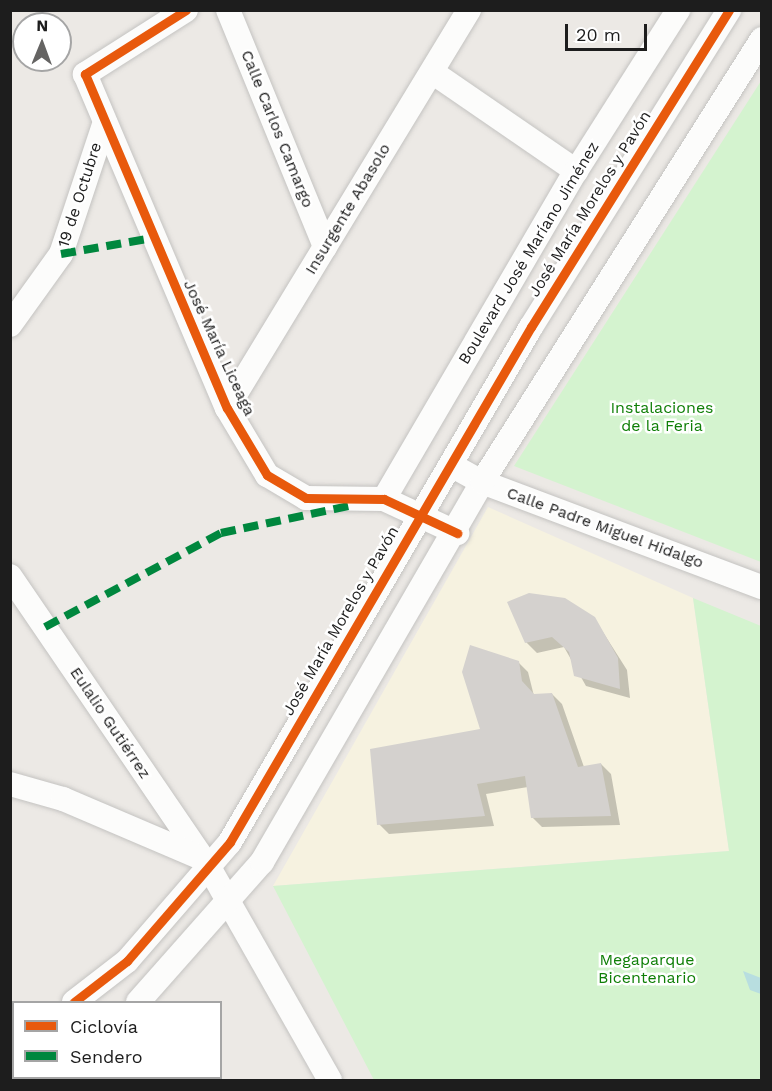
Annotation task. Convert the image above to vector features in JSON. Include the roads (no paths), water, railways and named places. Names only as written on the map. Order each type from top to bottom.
[{"type":"street","name":"José María Liceaga","points":[[186,10],[85,74],[227,408],[267,475],[306,498],[384,499],[457,533]]},
{"type":"street","name":"Calle Carlos Camargo","points":[[228,10],[325,247]]},
{"type":"street","name":"Insurgente Abasolo","points":[[227,408],[469,10]]},
{"type":"street","name":"Boulevard José Maríano Jiménez","points":[[384,499],[576,171],[678,10]]},
{"type":"street","name":"José María Morelos y Pavón","points":[[75,1001],[127,961],[207,864],[729,10]]},
{"type":"street","points":[[139,1001],[227,905],[262,862],[457,533],[482,482],[762,39]]},
{"type":"street","points":[[432,72],[576,171]]},
{"type":"street","name":"19 de Octubre","points":[[10,326],[61,254],[105,122]]},
{"type":"street","name":"Calle Padre Miguel Hidalgo","points":[[451,465],[482,482],[762,587]]},
{"type":"street","name":"Eulalio Gutiérrez","points":[[10,576],[207,864],[319,1074]]},
{"type":"street","points":[[10,784],[63,799],[207,864]]},
{"type":"water","points":[[743,971],[761,978],[761,994],[750,990]]},
{"type":"park label","name":"Instalaciones de la Feria","points":[[662,417]]},
{"type":"park label","name":"Megaparque Bicentenario","points":[[647,969]]}]
